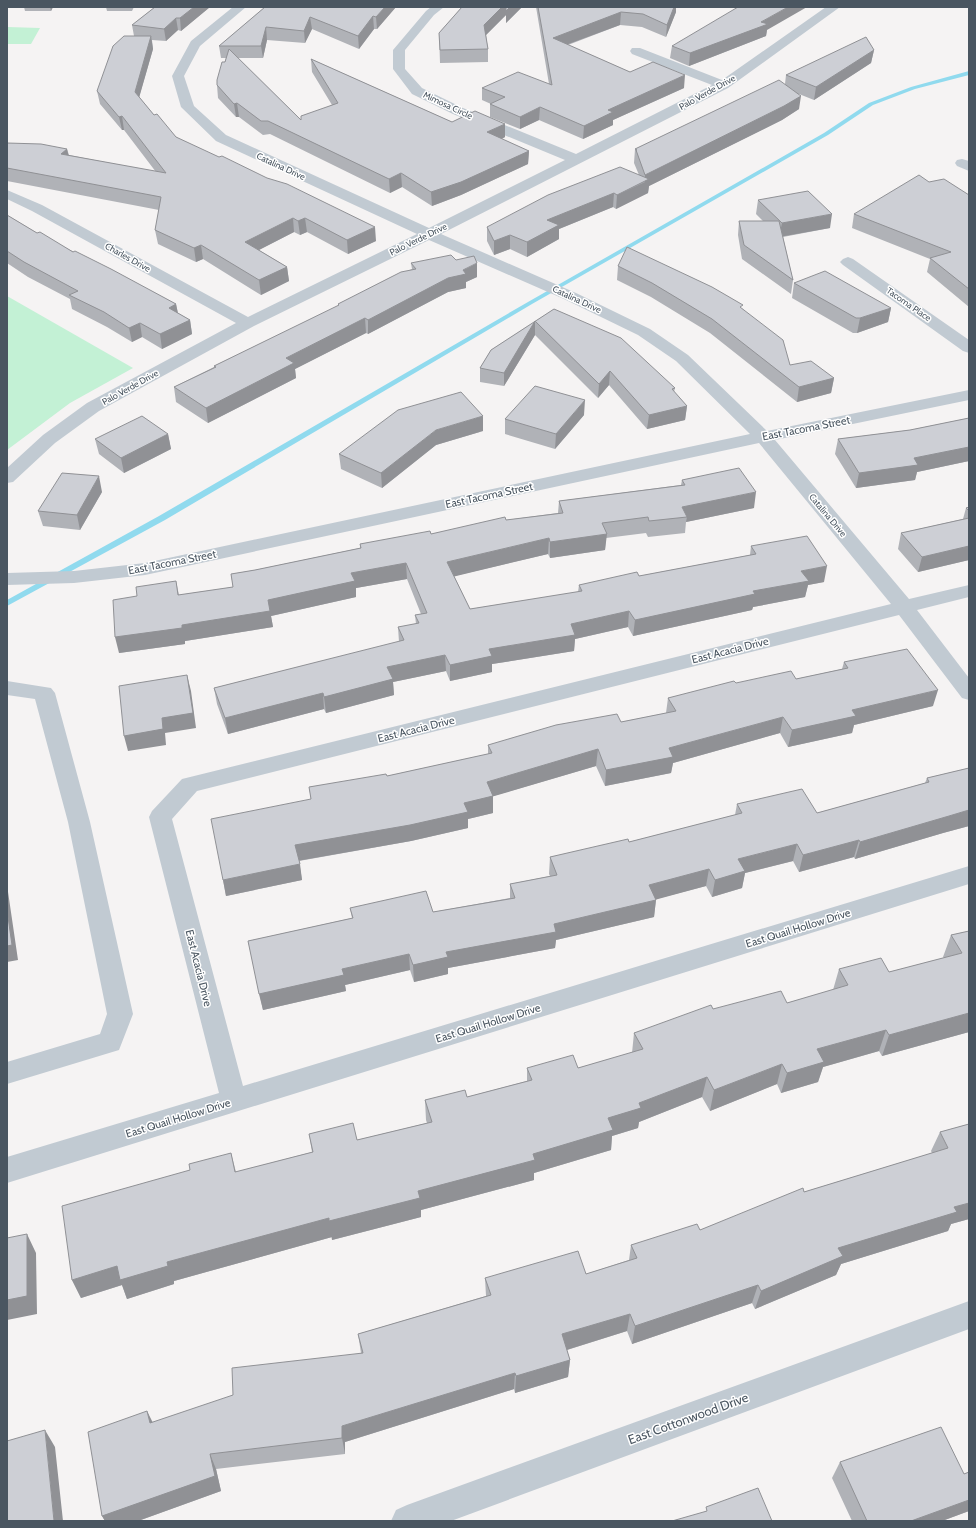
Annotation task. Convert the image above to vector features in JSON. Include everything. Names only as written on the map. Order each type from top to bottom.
[{"type":"street","name":"Catalina Drive","points":[[240,7],[195,44],[178,76],[188,107],[221,138],[429,234],[570,296],[644,332],[682,358],[763,436],[904,607],[969,693]]},
{"type":"street","name":"Mimosa Circle","points":[[438,7],[430,13],[400,50],[399,69],[417,91],[458,111],[576,160]]},
{"type":"street","name":"Palo Verde Drive","points":[[7,478],[49,439],[93,407],[248,323],[429,234],[723,85],[834,7]]},
{"type":"street","points":[[636,52],[723,85]]},
{"type":"street","name":"Charles Drive","points":[[7,194],[37,208],[248,323]]},
{"type":"street","name":"Tacoma Place","points":[[848,262],[969,348]]},
{"type":"street","name":"East Tacoma Street","points":[[7,579],[74,577],[145,569],[763,436],[969,396]]},
{"type":"street","name":"East Acacia Drive","points":[[234,1102],[160,817],[190,785],[969,591]]},
{"type":"street","points":[[7,688],[44,693],[78,822],[120,1014],[110,1042],[7,1073]]},
{"type":"street","name":"East Quail Hollow Drive","points":[[7,1170],[234,1102],[969,875]]},
{"type":"street","name":"East Cottonwood Drive","points":[[407,1521],[969,1315]]},
{"type":"green space","points":[[8,27],[40,28],[31,44],[7,44]]},
{"type":"green space","points":[[7,296],[133,368],[70,403],[7,450]]},
{"type":"building","points":[[155,7],[194,7],[180,18],[176,18],[164,29],[132,25]]},
{"type":"building","points":[[265,7],[385,7],[376,17],[373,16],[358,36],[310,17],[304,31],[266,27],[261,46],[219,46]]},
{"type":"building","points":[[462,7],[502,7],[484,25],[488,49],[440,50],[439,33]]},
{"type":"building","points":[[538,7],[674,7],[667,25],[643,14],[621,12],[553,38],[630,72],[653,62],[685,75],[608,110],[613,112],[584,126],[540,107],[520,117],[490,104],[505,97],[482,88],[518,72],[552,85]]},
{"type":"building","points":[[738,7],[788,7],[761,22],[768,24],[690,53],[672,46]]},
{"type":"building","points":[[124,36],[151,36],[135,92],[154,115],[157,114],[176,137],[219,157],[222,156],[267,178],[287,184],[375,227],[347,240],[305,218],[298,221],[293,218],[245,242],[287,267],[259,280],[201,245],[194,248],[155,230],[161,197],[7,168],[7,143],[41,144],[67,149],[61,154],[166,173],[122,116],[119,117],[97,91],[113,46]]},
{"type":"building","points":[[866,37],[874,50],[816,87],[786,75]]},
{"type":"building","points":[[229,49],[301,120],[301,116],[338,103],[311,59],[452,122],[475,111],[505,124],[487,132],[529,151],[461,182],[431,192],[401,173],[389,179],[268,121],[261,121],[237,103],[234,104],[217,85],[222,62],[225,62]]},
{"type":"building","points":[[779,80],[801,96],[784,106],[645,175],[637,150],[635,149]]},
{"type":"building","points":[[620,167],[649,179],[617,195],[614,193],[547,220],[559,225],[527,242],[510,235],[494,241],[487,227],[548,195]]},
{"type":"building","points":[[919,175],[929,182],[944,179],[969,195],[969,289],[930,258],[951,252],[854,214]]},
{"type":"building","points":[[808,191],[832,214],[782,223],[758,200]]},
{"type":"building","points":[[7,215],[37,233],[40,232],[73,252],[75,251],[111,269],[176,304],[169,308],[190,320],[160,334],[140,323],[129,328],[104,312],[69,295],[78,291],[24,262],[7,251]]},
{"type":"building","points":[[739,221],[779,221],[793,280],[744,245]]},
{"type":"building","points":[[627,247],[712,287],[743,305],[740,307],[783,340],[790,365],[811,361],[834,378],[799,387],[712,319],[652,283],[618,266]]},
{"type":"building","points":[[451,255],[456,260],[474,256],[477,263],[463,270],[466,274],[448,278],[368,320],[365,318],[286,358],[294,363],[206,408],[174,387],[339,305],[338,304],[401,272],[416,269],[411,263]]},
{"type":"building","points":[[825,271],[891,308],[856,318],[794,283]]},
{"type":"building","points":[[554,309],[621,338],[675,388],[672,389],[687,406],[649,415],[610,371],[599,384],[535,321]]},
{"type":"building","points":[[535,322],[504,373],[480,368],[491,350]]},
{"type":"building","points":[[535,386],[585,400],[556,434],[505,419]]},
{"type":"building","points":[[461,392],[483,416],[436,430],[381,473],[339,454],[398,410]]},
{"type":"building","points":[[142,416],[168,434],[121,458],[95,439]]},
{"type":"building","points":[[969,418],[969,447],[914,458],[918,465],[859,473],[838,439],[910,430]]},
{"type":"building","points":[[739,468],[756,492],[682,507],[687,517],[649,521],[648,517],[602,523],[607,534],[550,542],[549,538],[447,562],[470,609],[582,591],[579,585],[637,572],[639,576],[756,554],[751,546],[807,536],[827,566],[801,571],[809,581],[753,591],[755,594],[635,620],[629,611],[571,624],[575,635],[489,649],[492,656],[450,665],[445,655],[387,667],[393,679],[324,697],[323,693],[225,718],[214,688],[404,640],[398,627],[419,623],[415,615],[427,613],[406,563],[351,573],[355,581],[268,600],[270,611],[182,625],[182,628],[115,637],[113,600],[137,596],[136,587],[176,581],[178,595],[233,587],[231,574],[361,548],[360,544],[430,531],[431,534],[505,517],[506,520],[563,513],[559,501],[685,485],[682,480]]},
{"type":"building","points":[[62,473],[99,476],[77,515],[38,511]]},
{"type":"building","points":[[969,518],[969,546],[922,557],[901,533]]},
{"type":"building","points":[[907,649],[938,690],[852,710],[856,716],[792,730],[783,717],[669,748],[673,757],[606,770],[598,749],[487,782],[493,796],[464,803],[468,812],[410,825],[295,845],[300,864],[223,880],[211,819],[311,799],[309,787],[386,774],[387,776],[492,753],[488,745],[556,725],[617,714],[621,722],[676,711],[668,698],[734,681],[736,683],[791,671],[796,679],[848,668],[844,662]]},
{"type":"building","points":[[187,675],[193,713],[162,718],[163,729],[124,736],[119,686]]},
{"type":"building","points":[[969,768],[969,810],[860,842],[859,840],[803,855],[797,844],[738,859],[745,871],[715,880],[709,869],[649,885],[656,900],[554,924],[556,932],[446,952],[448,957],[413,965],[409,954],[342,969],[344,975],[259,994],[248,941],[353,918],[350,908],[426,891],[433,912],[515,898],[510,884],[557,875],[550,857],[628,839],[629,842],[742,813],[737,804],[802,789],[817,813],[929,782],[927,778]]},
{"type":"building","points":[[7,910],[12,945],[7,946]]},
{"type":"building","points":[[969,931],[969,1013],[889,1035],[886,1030],[817,1049],[824,1062],[787,1073],[782,1064],[714,1090],[707,1077],[639,1103],[641,1108],[608,1118],[613,1130],[533,1154],[535,1160],[418,1191],[420,1198],[329,1221],[329,1218],[167,1262],[168,1266],[120,1280],[117,1266],[72,1280],[62,1206],[190,1170],[189,1164],[231,1153],[235,1172],[313,1152],[309,1134],[353,1123],[357,1140],[432,1122],[425,1100],[465,1090],[467,1097],[532,1080],[527,1068],[573,1055],[578,1068],[643,1049],[634,1033],[711,1005],[713,1009],[781,991],[787,1003],[848,985],[839,969],[881,958],[889,972],[962,953],[951,935]]},
{"type":"building","points":[[969,1124],[969,1203],[954,1207],[957,1212],[838,1248],[843,1256],[761,1291],[758,1285],[635,1326],[630,1314],[562,1334],[570,1360],[516,1376],[515,1373],[342,1426],[342,1438],[210,1454],[215,1476],[102,1516],[88,1432],[147,1411],[150,1423],[233,1395],[232,1368],[363,1353],[358,1334],[491,1295],[485,1278],[578,1251],[586,1274],[637,1258],[631,1245],[697,1224],[700,1230],[803,1188],[804,1192],[948,1148],[940,1132]]},
{"type":"building","points":[[27,1234],[27,1296],[7,1300],[7,1238]]},
{"type":"building","points":[[941,1427],[964,1474],[969,1472],[969,1500],[911,1521],[867,1521],[840,1462]]},
{"type":"building","points":[[45,1430],[54,1521],[7,1521],[7,1441]]},
{"type":"building","points":[[758,1488],[772,1521],[672,1521],[707,1511],[706,1507]]},
{"type":"waterway","points":[[7,603],[162,518],[530,303],[826,134],[871,104],[913,88],[969,73]]}]
